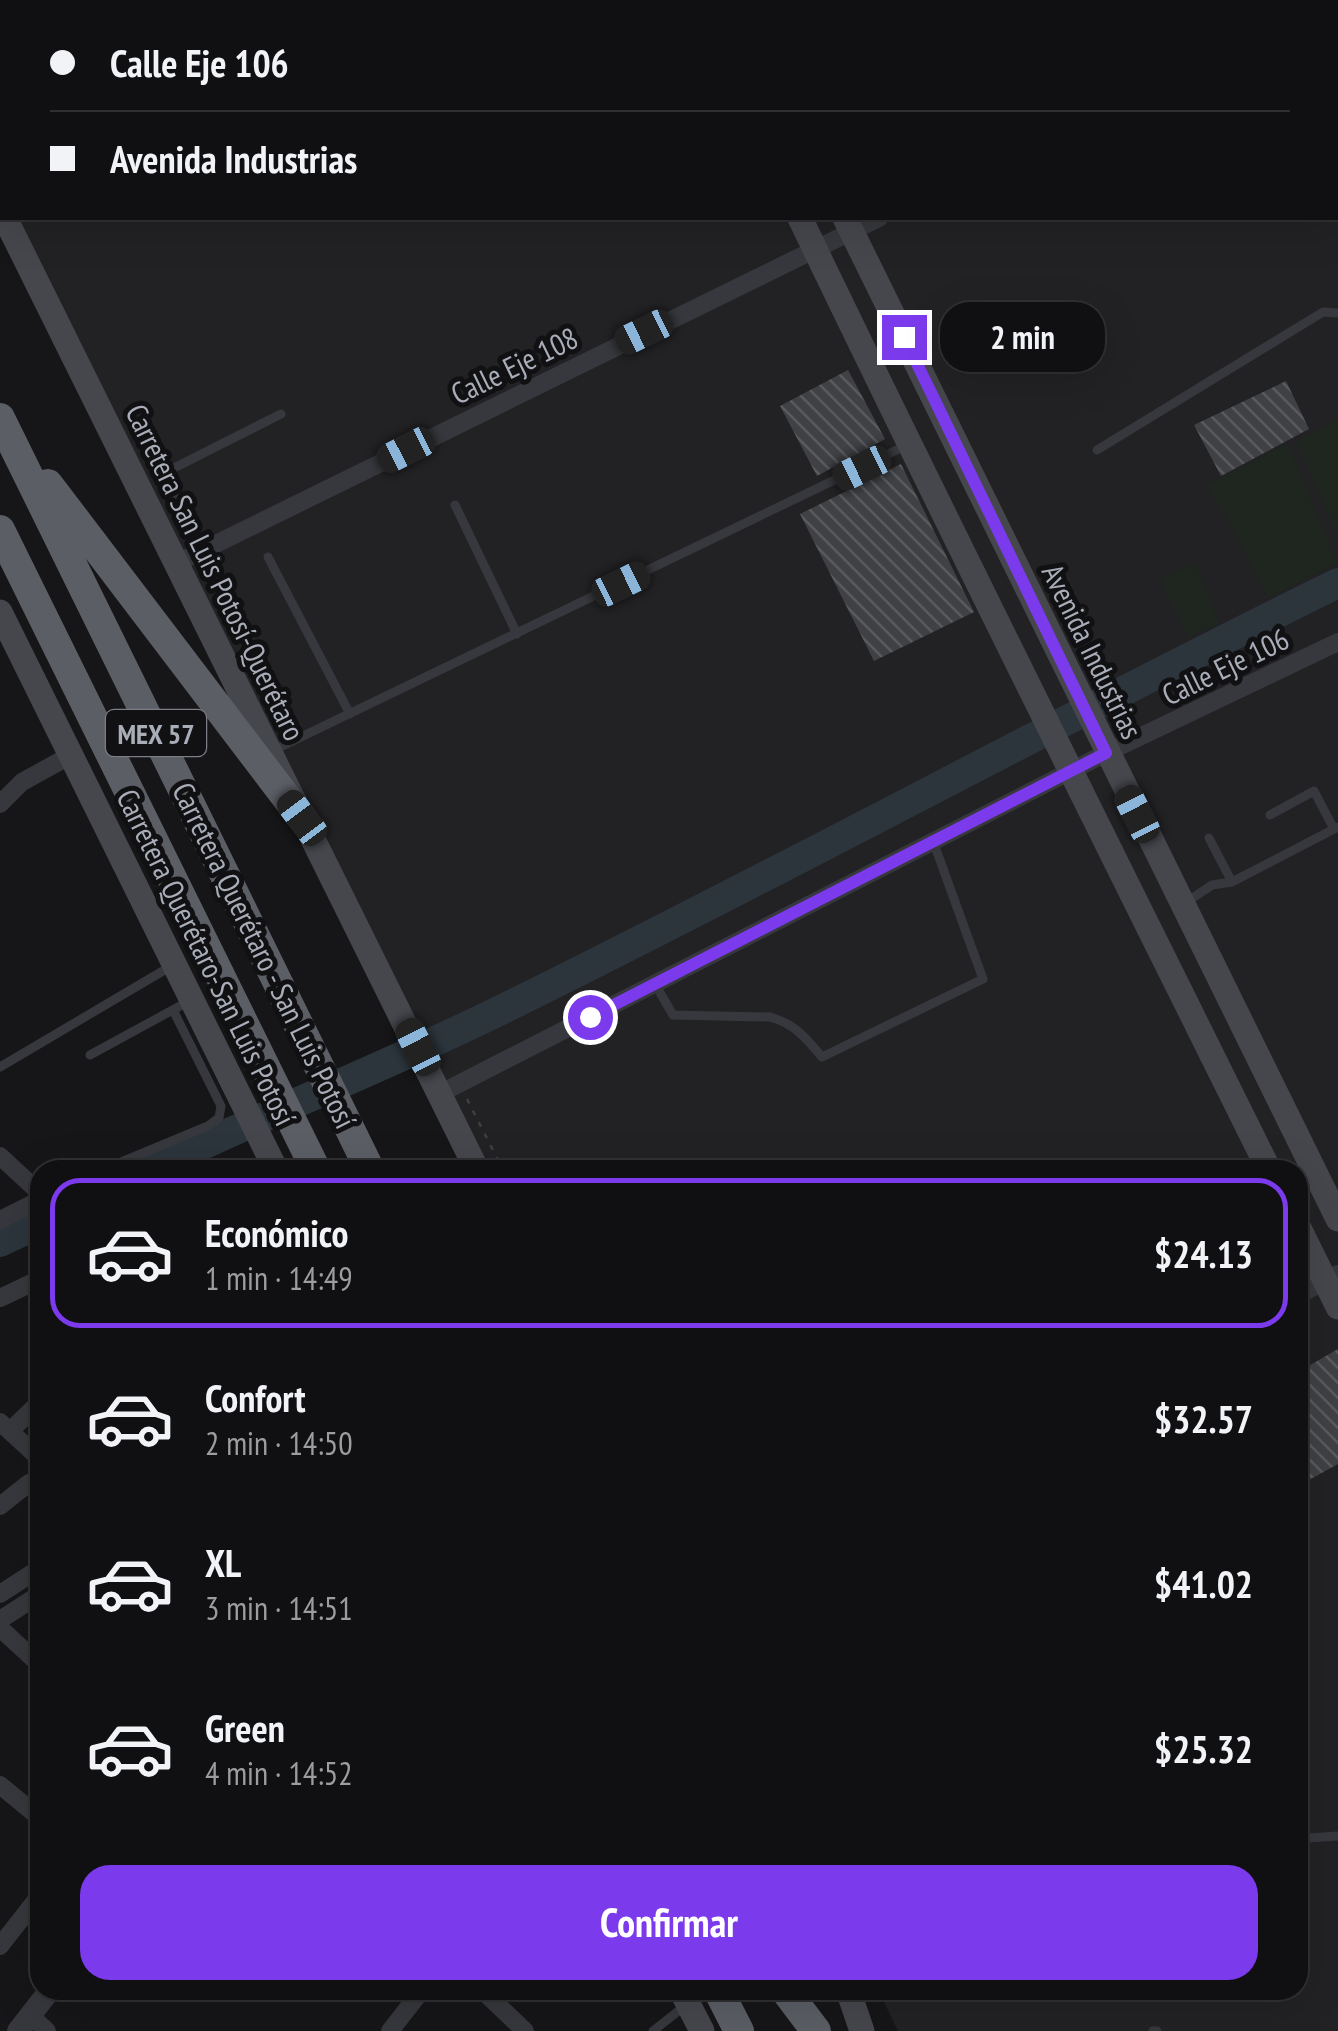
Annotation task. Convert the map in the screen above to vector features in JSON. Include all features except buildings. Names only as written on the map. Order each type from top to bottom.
[{"type":"highway","points":[[2,422],[302,818]]},
{"type":"highway","name":"Carretera Querétaro - San Luis Potosí","points":[[2,422],[365,1160]]},
{"type":"highway","name":"Carretera Querétaro - San Luis Potosí","points":[[0,530],[311,1160]]},
{"type":"highway","points":[[723,2000],[738,2031]]},
{"type":"highway","points":[[786,2000],[799,2031]]},
{"type":"highway","points":[[790,2000],[816,2031]]},
{"type":"main road","name":"Carretera San Luis Potosí-Querétaro","points":[[5,220],[408,1028],[428,1067],[450,1089],[474,1160]]},
{"type":"main road","points":[[804,220],[908,444],[1265,1160]]},
{"type":"main road","name":"Avenida Industrias","points":[[849,224],[1338,1219]]},
{"type":"main road","name":"Carretera Querétaro-San Luis Potosí","points":[[0,612],[176,964],[184,1004],[243,1098],[269,1160]]},
{"type":"main road","points":[[1308,1242],[1331,1278],[1338,1307]]},
{"type":"main road","points":[[686,2000],[702,2031]]},
{"type":"main road","points":[[851,2000],[862,2031]]},
{"type":"street","name":"Calle Eje 108","points":[[174,564],[814,247],[849,224]]},
{"type":"street","name":"Calle Eje 106","points":[[450,1089],[932,842],[1102,743],[1338,642]]},
{"type":"street","points":[[0,804],[22,782],[71,755]]},
{"type":"street","points":[[0,1156],[30,1185]]},
{"type":"street","points":[[0,1220],[30,1205]]},
{"type":"street","points":[[1308,1290],[1331,1278]]},
{"type":"street","points":[[0,1298],[30,1284]]},
{"type":"street","points":[[30,1409],[5,1427],[30,1450]]},
{"type":"street","points":[[0,1506],[29,1483]]},
{"type":"street","points":[[0,1594],[30,1574]]},
{"type":"street","points":[[0,1620],[30,1600]]},
{"type":"street","points":[[0,1628],[30,1656]]},
{"type":"street","points":[[0,1785],[30,1810]]},
{"type":"street","points":[[0,1946],[30,1908]]},
{"type":"street","points":[[32,2026],[45,2000]]},
{"type":"street","points":[[390,2031],[414,2000]]},
{"type":"street","points":[[492,2000],[525,2031]]},
{"type":"lane","points":[[1097,450],[1323,312],[1338,313]]},
{"type":"lane","points":[[201,551],[164,473],[282,414]]},
{"type":"lane","points":[[270,752],[908,444]]},
{"type":"lane","points":[[456,504],[518,634]]},
{"type":"lane","points":[[268,556],[350,714]]},
{"type":"lane","points":[[1183,904],[1212,885],[1232,882],[1336,828],[1314,791],[1270,815]]},
{"type":"lane","points":[[1209,838],[1232,882]]},
{"type":"lane","points":[[654,984],[673,1015],[784,1020],[796,1027],[822,1058],[984,978],[932,842]]},
{"type":"lane","points":[[0,1067],[176,964]]},
{"type":"lane","points":[[90,1055],[184,1004],[221,1106],[218,1118],[208,1126],[126,1160]]},
{"type":"lane","points":[[1308,1838],[1338,1836]]},
{"type":"lane","points":[[653,2031],[680,2000]]},
{"type":"path","points":[[450,1089],[496,1160]]},
{"type":"shaded area","points":[[12,220],[1338,220],[1338,2031],[898,2031],[883,2000],[1308,2000],[1308,1160],[472,1160]]},
{"type":"shaded area","points":[[1338,419],[1338,536],[1296,442]]},
{"type":"shaded area","points":[[1288,443],[1337,563],[1269,598],[1208,484]]},
{"type":"shaded area","points":[[1195,562],[1219,624],[1189,637],[1160,579]]},
{"type":"waterway","points":[[170,1160],[501,1010],[1338,583]]},
{"type":"waterway","points":[[0,1242],[30,1228]]},
{"type":"route","points":[[590,1017],[1106,753],[904,337]]}]
